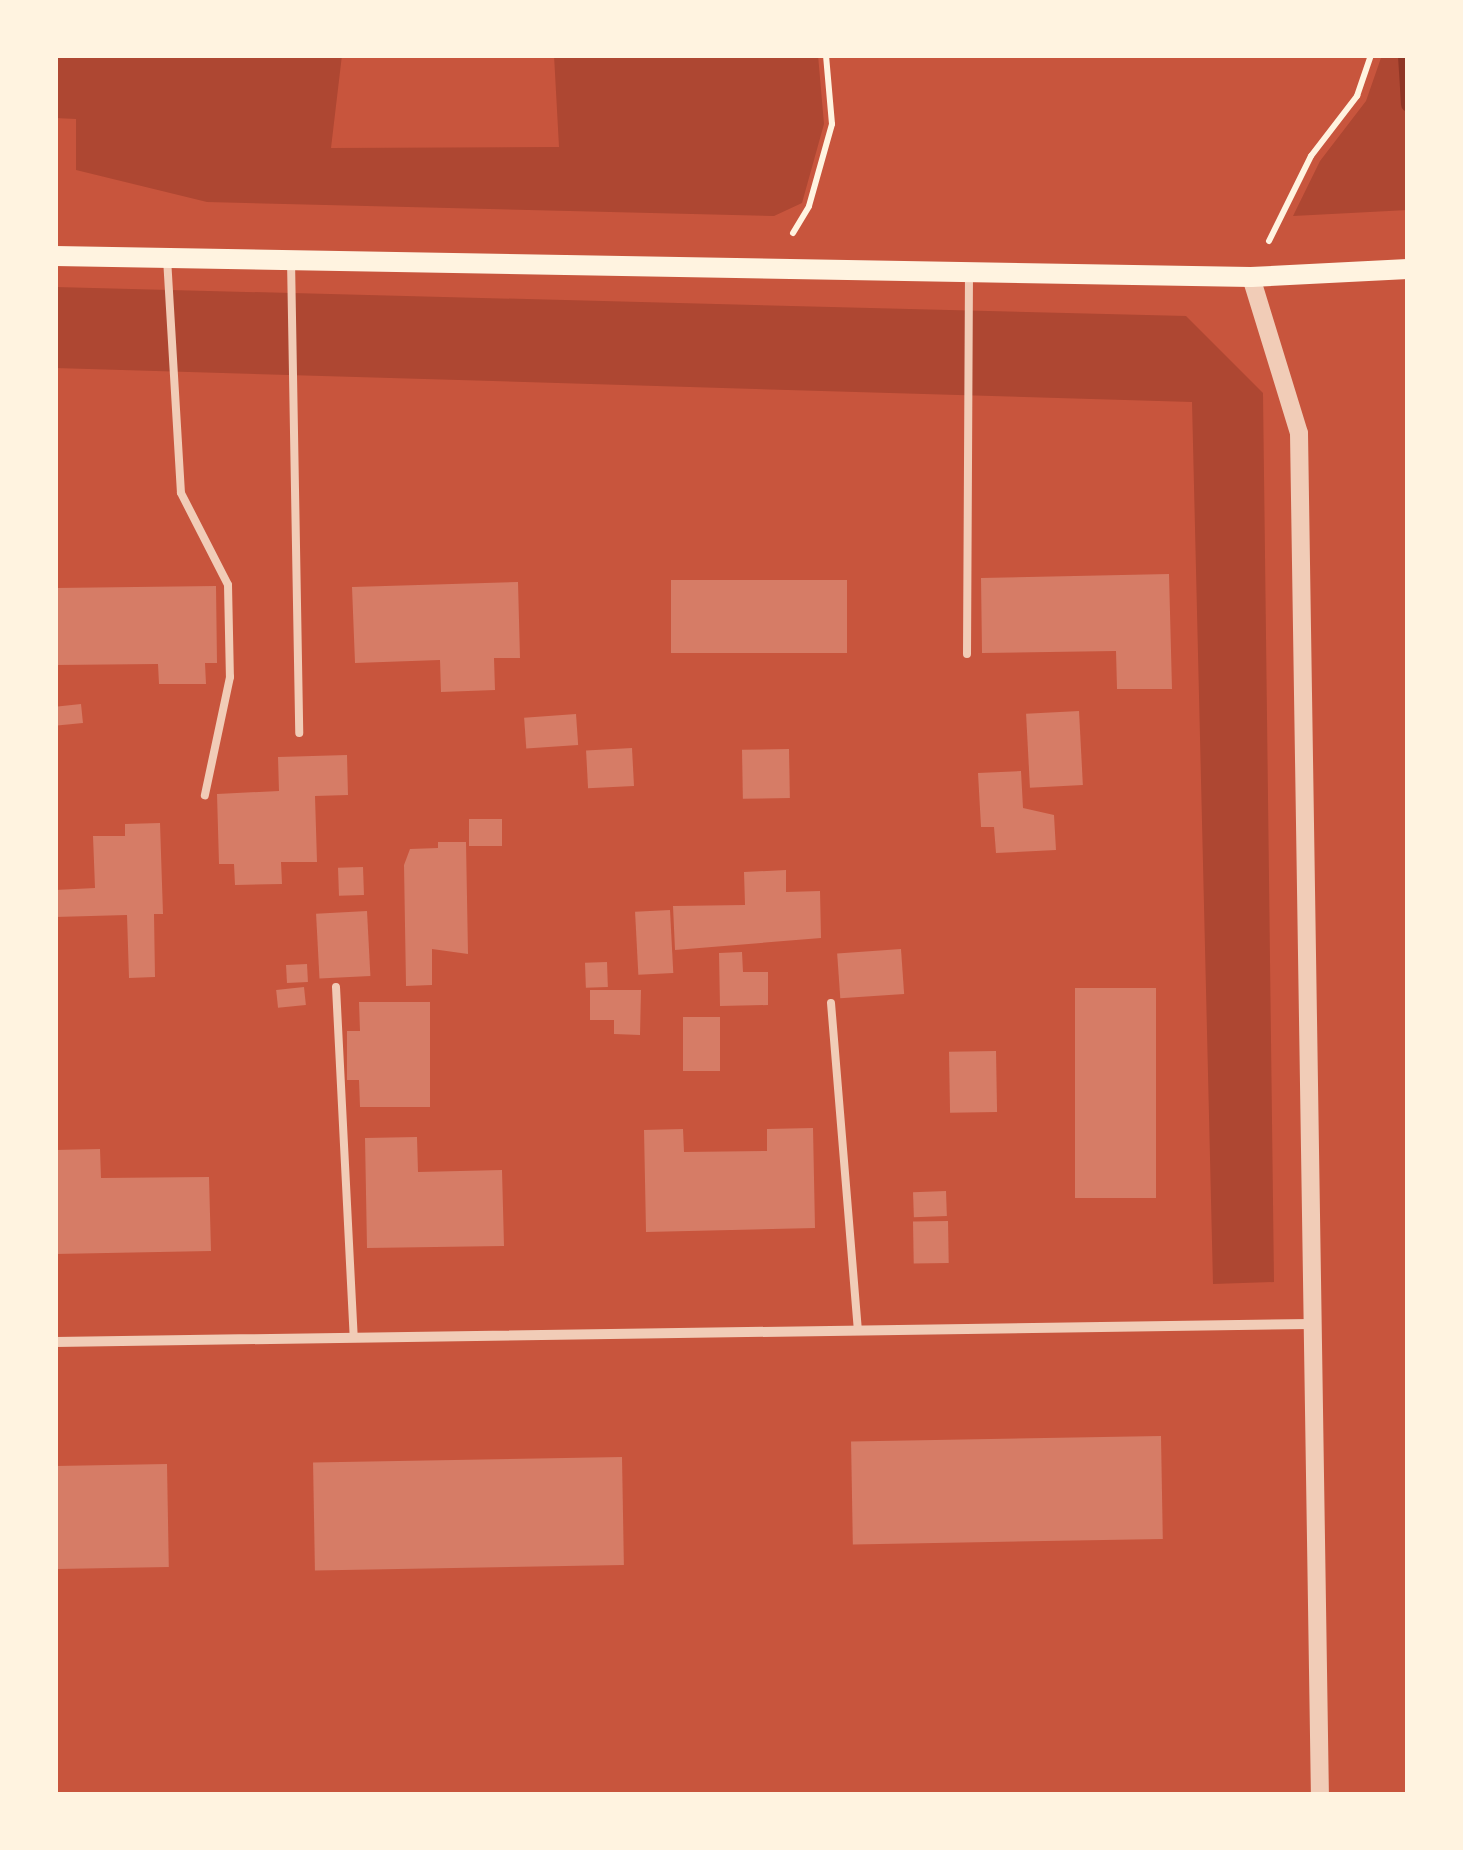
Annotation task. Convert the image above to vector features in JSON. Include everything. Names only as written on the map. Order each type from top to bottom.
[{"type":"main road","points":[[55,256],[1251,277],[1408,269]]},
{"type":"street","points":[[1251,277],[1299,434],[1320,1795]]},
{"type":"street","points":[[55,1342],[1312,1324]]},
{"type":"lane","points":[[167,258],[181,493],[228,586],[230,677],[205,795]]},
{"type":"lane","points":[[291,260],[299,734]]},
{"type":"lane","points":[[968,654],[969,272]]},
{"type":"lane","points":[[336,987],[354,1338]]},
{"type":"lane","points":[[831,1003],[858,1330]]},
{"type":"path","points":[[772,269],[809,206],[832,124],[826,55]]},
{"type":"path","points":[[1251,277],[1310,156],[1357,96],[1371,55]]},
{"type":"shaded area","points":[[55,55],[342,55],[331,148],[559,147],[554,55],[818,55],[824,124],[802,203],[774,216],[207,202],[76,170],[76,119],[55,118]]},
{"type":"shaded area","points":[[1382,55],[1408,55],[1408,210],[1293,216],[1320,161],[1366,101]]},
{"type":"shaded area","points":[[55,287],[1186,316],[1263,393],[1274,1282],[1213,1284],[1192,402],[55,368]]},
{"type":"building","points":[[1169,574],[1172,689],[1117,689],[1116,651],[982,653],[981,578]]},
{"type":"building","points":[[671,580],[847,580],[847,653],[671,653]]},
{"type":"building","points":[[518,582],[520,658],[494,658],[495,690],[441,692],[440,660],[355,663],[352,587]]},
{"type":"building","points":[[216,586],[217,663],[205,663],[206,684],[159,684],[158,664],[55,665],[55,588]]},
{"type":"building","points":[[81,704],[83,723],[57,726],[55,707]]},
{"type":"building","points":[[1079,711],[1083,785],[1030,788],[1026,714]]},
{"type":"building","points":[[576,714],[578,745],[526,749],[524,718]]},
{"type":"building","points":[[632,748],[634,786],[588,788],[586,750]]},
{"type":"building","points":[[789,749],[790,798],[743,799],[742,750]]},
{"type":"building","points":[[347,755],[348,795],[315,796],[317,862],[281,862],[282,884],[235,885],[234,864],[219,864],[217,794],[279,791],[278,757]]},
{"type":"building","points":[[1021,771],[1023,808],[1054,815],[1056,850],[996,853],[994,827],[981,827],[978,773]]},
{"type":"building","points":[[469,819],[502,819],[502,846],[469,846]]},
{"type":"building","points":[[160,823],[163,914],[154,914],[155,977],[129,978],[127,915],[55,917],[55,890],[95,888],[93,836],[125,836],[125,824]]},
{"type":"building","points":[[438,842],[466,842],[468,954],[432,949],[432,985],[406,986],[404,865],[410,849],[438,848]]},
{"type":"building","points":[[363,867],[364,895],[339,896],[338,868]]},
{"type":"building","points":[[786,870],[786,892],[820,891],[821,938],[675,950],[673,906],[745,905],[744,872]]},
{"type":"building","points":[[670,910],[673,973],[638,975],[635,912]]},
{"type":"building","points":[[367,911],[370,976],[319,979],[316,914]]},
{"type":"building","points":[[901,949],[904,994],[840,998],[837,953]]},
{"type":"building","points":[[742,952],[743,972],[768,972],[768,1005],[720,1006],[719,953]]},
{"type":"building","points":[[607,962],[608,987],[586,988],[585,963]]},
{"type":"building","points":[[307,964],[308,982],[287,983],[286,965]]},
{"type":"building","points":[[304,987],[306,1005],[278,1008],[276,990]]},
{"type":"building","points":[[1075,988],[1156,988],[1156,1198],[1075,1198]]},
{"type":"building","points":[[590,990],[641,990],[640,1035],[614,1034],[614,1020],[590,1020]]},
{"type":"building","points":[[359,1002],[430,1002],[430,1107],[360,1107],[359,1080],[347,1080],[347,1031],[360,1031]]},
{"type":"building","points":[[683,1017],[720,1017],[720,1071],[683,1071]]},
{"type":"building","points":[[996,1051],[997,1112],[950,1113],[949,1052]]},
{"type":"building","points":[[813,1128],[815,1228],[646,1232],[644,1130],[683,1129],[684,1152],[767,1151],[767,1129]]},
{"type":"building","points":[[417,1137],[418,1172],[502,1170],[504,1246],[367,1248],[365,1138]]},
{"type":"building","points":[[100,1149],[101,1178],[209,1177],[211,1251],[55,1254],[55,1150]]},
{"type":"building","points":[[946,1191],[947,1216],[914,1217],[913,1192]]},
{"type":"building","points":[[948,1221],[949,1263],[914,1264],[913,1222]]},
{"type":"building","points":[[1161,1436],[1163,1539],[853,1544],[851,1441]]},
{"type":"building","points":[[622,1457],[624,1565],[315,1570],[313,1462]]},
{"type":"building","points":[[167,1464],[169,1567],[57,1569],[55,1466]]},
{"type":"waterway","points":[[1405,55],[1408,104]]}]
